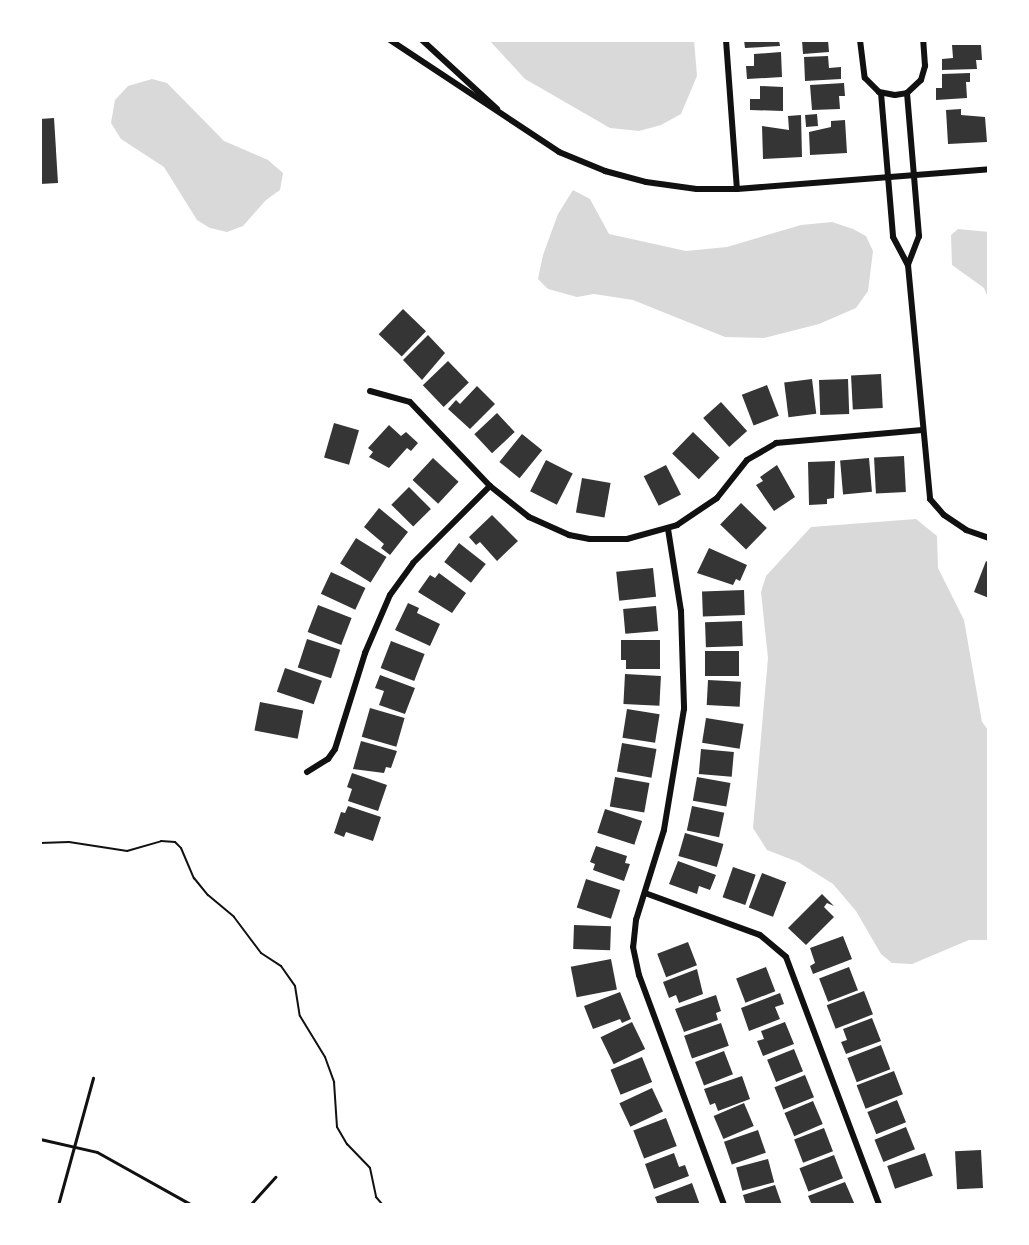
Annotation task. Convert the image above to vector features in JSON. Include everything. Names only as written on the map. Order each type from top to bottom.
[{"type":"street","points":[[390,40],[559,152],[627,178],[674,187],[737,189],[989,169]]},
{"type":"street","points":[[422,40],[511,123]]},
{"type":"street","points":[[726,40],[737,189]]},
{"type":"street","points":[[860,40],[864,73],[871,86],[881,93],[907,93],[923,76],[923,40]]},
{"type":"street","points":[[881,93],[894,242],[908,265],[930,499],[944,515],[966,530],[989,538]]},
{"type":"street","points":[[907,93],[919,240],[908,265]]},
{"type":"street","points":[[370,391],[410,402],[490,486],[529,517],[569,535],[627,539],[668,529],[710,504],[747,460],[768,446],[798,439],[922,430]]},
{"type":"street","points":[[307,772],[328,759],[335,749],[365,653],[390,595],[413,563],[490,486]]},
{"type":"street","points":[[668,529],[684,640],[684,709],[664,830],[633,947],[639,975],[724,1205]]},
{"type":"street","points":[[645,893],[760,935],[786,957],[879,1205]]},
{"type":"lane","points":[[58,1205],[93,1078]]},
{"type":"lane","points":[[40,1139],[97,1152],[192,1205]]},
{"type":"lane","points":[[250,1205],[275,1177]]},
{"type":"path","points":[[40,843],[69,842],[127,851],[161,841],[175,842],[181,848],[194,878],[208,895],[234,917],[261,953],[281,966],[295,986],[300,1016],[325,1057],[334,1082],[337,1127],[347,1144],[370,1168],[376,1197],[383,1205]]},
{"type":"shaded area","points":[[489,40],[694,40],[697,76],[681,114],[661,125],[639,131],[610,128],[525,79]]},
{"type":"shaded area","points":[[152,79],[167,83],[224,141],[268,160],[283,173],[280,190],[266,200],[243,226],[227,232],[210,228],[197,220],[164,167],[121,139],[111,123],[115,100],[128,86]]},
{"type":"shaded area","points":[[573,190],[590,199],[609,234],[686,251],[727,247],[801,225],[832,222],[853,229],[866,236],[873,251],[868,291],[856,308],[819,324],[764,338],[725,337],[633,300],[594,294],[577,297],[548,289],[538,279],[543,255],[558,214]]},
{"type":"shaded area","points":[[958,229],[989,232],[989,300],[984,288],[952,265],[951,235]]},
{"type":"shaded area","points":[[916,519],[937,536],[938,568],[964,620],[982,722],[989,731],[989,940],[969,940],[912,964],[892,963],[881,954],[856,911],[833,884],[798,862],[767,850],[753,828],[768,658],[761,592],[766,576],[811,527]]},
{"type":"building","points":[[744,40],[779,40],[780,46],[745,48]]},
{"type":"building","points":[[802,40],[828,40],[829,52],[803,54]]},
{"type":"building","points":[[952,45],[981,45],[982,60],[976,60],[977,69],[942,70],[942,59],[953,58]]},
{"type":"building","points":[[781,52],[782,77],[747,79],[746,66],[754,66],[754,54]]},
{"type":"building","points":[[828,56],[829,68],[841,67],[841,79],[805,81],[804,57]]},
{"type":"building","points":[[970,73],[970,82],[966,82],[967,98],[936,100],[936,88],[942,88],[942,74]]},
{"type":"building","points":[[844,83],[845,96],[839,96],[840,109],[812,110],[810,85]]},
{"type":"building","points":[[760,86],[783,87],[783,111],[750,110],[750,99],[760,99]]},
{"type":"building","points":[[961,109],[961,115],[985,117],[987,142],[948,144],[946,110]]},
{"type":"building","points":[[817,114],[818,126],[806,127],[805,115]]},
{"type":"building","points":[[801,115],[802,157],[763,159],[762,126],[789,130],[788,116]]},
{"type":"building","points":[[54,118],[58,183],[40,184],[40,119]]},
{"type":"building","points":[[845,120],[847,153],[810,155],[809,132],[831,127],[831,121]]},
{"type":"building","points":[[403,309],[426,331],[402,356],[379,334]]},
{"type":"building","points":[[428,335],[445,353],[422,380],[403,360]]},
{"type":"building","points":[[448,361],[469,383],[444,407],[423,385]]},
{"type":"building","points":[[881,374],[883,408],[853,410],[851,376]]},
{"type":"building","points":[[812,379],[816,414],[788,417],[784,382]]},
{"type":"building","points":[[848,379],[849,414],[820,415],[819,380]]},
{"type":"building","points":[[767,385],[779,416],[754,425],[742,395]]},
{"type":"building","points":[[477,386],[495,404],[470,429],[448,409],[456,400],[460,404]]},
{"type":"building","points":[[721,402],[747,431],[729,447],[703,418]]},
{"type":"building","points":[[497,413],[515,432],[492,453],[474,434]]},
{"type":"building","points":[[334,423],[359,430],[349,465],[324,458]]},
{"type":"building","points":[[389,425],[401,436],[406,432],[418,443],[411,451],[407,448],[389,468],[369,457],[373,452],[368,448]]},
{"type":"building","points":[[693,432],[720,458],[699,479],[672,454]]},
{"type":"building","points":[[522,434],[542,450],[520,478],[499,462]]},
{"type":"building","points":[[904,456],[906,492],[876,494],[874,458]]},
{"type":"building","points":[[433,458],[459,482],[438,504],[413,480]]},
{"type":"building","points":[[869,458],[872,492],[843,494],[840,461]]},
{"type":"building","points":[[546,460],[573,474],[557,505],[530,491]]},
{"type":"building","points":[[835,461],[834,498],[827,499],[827,504],[809,505],[808,462]]},
{"type":"building","points":[[666,465],[681,494],[659,506],[644,476]]},
{"type":"building","points":[[777,465],[795,497],[774,511],[756,485],[763,481],[760,477]]},
{"type":"building","points":[[582,478],[611,483],[604,518],[576,512]]},
{"type":"building","points":[[409,487],[431,509],[413,527],[391,505]]},
{"type":"building","points":[[741,503],[767,528],[746,550],[720,525]]},
{"type":"building","points":[[379,508],[408,532],[390,555],[381,548],[384,544],[364,527]]},
{"type":"building","points":[[492,515],[518,541],[497,561],[480,542],[476,545],[469,537]]},
{"type":"building","points":[[356,538],[387,557],[371,583],[340,563]]},
{"type":"building","points":[[459,543],[486,564],[471,583],[444,562]]},
{"type":"building","points":[[709,548],[747,565],[740,581],[736,579],[733,585],[697,573]]},
{"type":"building","points":[[986,561],[989,563],[989,598],[974,592]]},
{"type":"building","points":[[653,568],[656,597],[619,601],[616,572]]},
{"type":"building","points":[[331,572],[365,588],[355,610],[321,594]]},
{"type":"building","points":[[439,573],[466,593],[452,613],[418,592],[430,575],[435,578]]},
{"type":"building","points":[[744,590],[745,615],[703,616],[702,591]]},
{"type":"building","points":[[408,603],[419,608],[417,613],[440,624],[430,646],[395,630]]},
{"type":"building","points":[[318,605],[352,618],[341,645],[308,632]]},
{"type":"building","points":[[656,606],[658,631],[625,634],[623,609]]},
{"type":"building","points":[[742,621],[743,646],[706,647],[705,622]]},
{"type":"building","points":[[307,639],[340,650],[331,678],[298,668]]},
{"type":"building","points":[[621,640],[660,640],[660,669],[626,669],[626,660],[621,660]]},
{"type":"building","points":[[391,641],[425,654],[414,681],[381,668]]},
{"type":"building","points":[[705,651],[739,651],[739,676],[705,676]]},
{"type":"building","points":[[285,668],[322,681],[314,704],[277,692]]},
{"type":"building","points":[[625,674],[661,676],[659,706],[623,704]]},
{"type":"building","points":[[380,675],[415,688],[405,714],[379,705],[384,691],[375,688]]},
{"type":"building","points":[[708,680],[741,682],[740,707],[707,705]]},
{"type":"building","points":[[260,702],[303,710],[298,739],[254,730]]},
{"type":"building","points":[[370,708],[405,718],[396,747],[362,737]]},
{"type":"building","points":[[627,709],[660,714],[655,743],[622,738]]},
{"type":"building","points":[[706,718],[744,724],[740,749],[702,743]]},
{"type":"building","points":[[361,741],[397,751],[391,768],[386,767],[384,773],[353,769]]},
{"type":"building","points":[[622,743],[656,749],[651,778],[617,772]]},
{"type":"building","points":[[701,749],[734,752],[732,777],[699,774]]},
{"type":"building","points":[[352,773],[387,785],[378,811],[348,801],[352,789],[347,787]]},
{"type":"building","points":[[615,777],[649,783],[644,813],[610,807]]},
{"type":"building","points":[[697,777],[730,783],[726,807],[693,801]]},
{"type":"building","points":[[348,806],[381,817],[373,841],[346,832],[344,837],[334,833],[341,812],[345,813]]},
{"type":"building","points":[[692,806],[724,813],[719,837],[687,830]]},
{"type":"building","points":[[605,809],[642,821],[634,845],[597,833]]},
{"type":"building","points":[[685,833],[723,844],[717,867],[678,856]]},
{"type":"building","points":[[596,846],[627,856],[625,863],[630,864],[624,881],[593,870],[595,864],[590,862]]},
{"type":"building","points":[[678,861],[716,875],[710,890],[699,886],[697,894],[669,884]]},
{"type":"building","points":[[733,867],[756,875],[745,905],[723,897]]},
{"type":"building","points":[[762,873],[786,882],[773,917],[749,908]]},
{"type":"building","points":[[586,879],[620,890],[611,919],[577,908]]},
{"type":"building","points":[[822,894],[834,906],[827,903],[824,907],[834,917],[806,945],[788,928]]},
{"type":"building","points":[[574,925],[611,926],[610,950],[573,949]]},
{"type":"building","points":[[843,936],[852,959],[813,974],[810,966],[815,963],[810,948]]},
{"type":"building","points":[[688,942],[697,965],[666,977],[657,954]]},
{"type":"building","points":[[611,959],[617,989],[577,997],[571,967]]},
{"type":"building","points":[[766,967],[775,991],[745,1003],[736,978]]},
{"type":"building","points":[[849,967],[858,990],[828,1002],[819,978]]},
{"type":"building","points":[[697,969],[703,994],[679,1003],[676,995],[669,998],[663,982]]},
{"type":"building","points":[[864,991],[873,1014],[836,1029],[827,1005]]},
{"type":"building","points":[[620,992],[631,1019],[622,1023],[620,1019],[593,1029],[584,1006]]},
{"type":"building","points":[[780,993],[784,1004],[775,1007],[780,1019],[749,1031],[741,1008]]},
{"type":"building","points":[[716,995],[721,1011],[716,1013],[718,1020],[684,1032],[675,1009]]},
{"type":"building","points":[[872,1018],[881,1041],[846,1054],[841,1042],[847,1040],[843,1029]]},
{"type":"building","points":[[632,1022],[645,1049],[614,1064],[601,1037]]},
{"type":"building","points":[[785,1022],[794,1044],[763,1056],[757,1041],[764,1039],[761,1031]]},
{"type":"building","points":[[721,1023],[729,1046],[692,1058],[684,1036]]},
{"type":"building","points":[[881,1045],[890,1069],[857,1082],[847,1058]]},
{"type":"building","points":[[794,1049],[803,1071],[776,1082],[767,1060]]},
{"type":"building","points":[[724,1051],[733,1074],[704,1085],[695,1062]]},
{"type":"building","points":[[642,1057],[652,1082],[621,1095],[610,1070]]},
{"type":"building","points":[[894,1071],[903,1094],[866,1109],[857,1085]]},
{"type":"building","points":[[805,1075],[814,1097],[783,1110],[774,1087]]},
{"type":"building","points":[[742,1076],[750,1099],[718,1111],[715,1103],[710,1105],[704,1089]]},
{"type":"building","points":[[652,1088],[663,1112],[630,1127],[619,1103]]},
{"type":"building","points":[[897,1100],[906,1122],[876,1134],[867,1112]]},
{"type":"building","points":[[813,1101],[823,1124],[794,1136],[784,1113]]},
{"type":"building","points":[[744,1103],[754,1126],[723,1139],[714,1116]]},
{"type":"building","points":[[666,1118],[677,1146],[644,1159],[633,1131]]},
{"type":"building","points":[[906,1127],[915,1149],[883,1162],[874,1140]]},
{"type":"building","points":[[824,1128],[833,1151],[803,1163],[794,1139]]},
{"type":"building","points":[[758,1130],[766,1153],[732,1164],[724,1142]]},
{"type":"building","points":[[981,1150],[983,1188],[957,1189],[955,1151]]},
{"type":"building","points":[[674,1153],[679,1167],[685,1165],[689,1176],[654,1189],[645,1164]]},
{"type":"building","points":[[925,1153],[933,1176],[895,1189],[887,1166]]},
{"type":"building","points":[[834,1155],[843,1178],[808,1192],[799,1168]]},
{"type":"building","points":[[768,1159],[774,1182],[742,1191],[736,1168]]},
{"type":"building","points":[[845,1182],[855,1205],[812,1205],[808,1196]]},
{"type":"building","points":[[692,1183],[700,1205],[658,1205],[655,1197]]},
{"type":"building","points":[[775,1185],[782,1205],[746,1205],[743,1195]]}]
